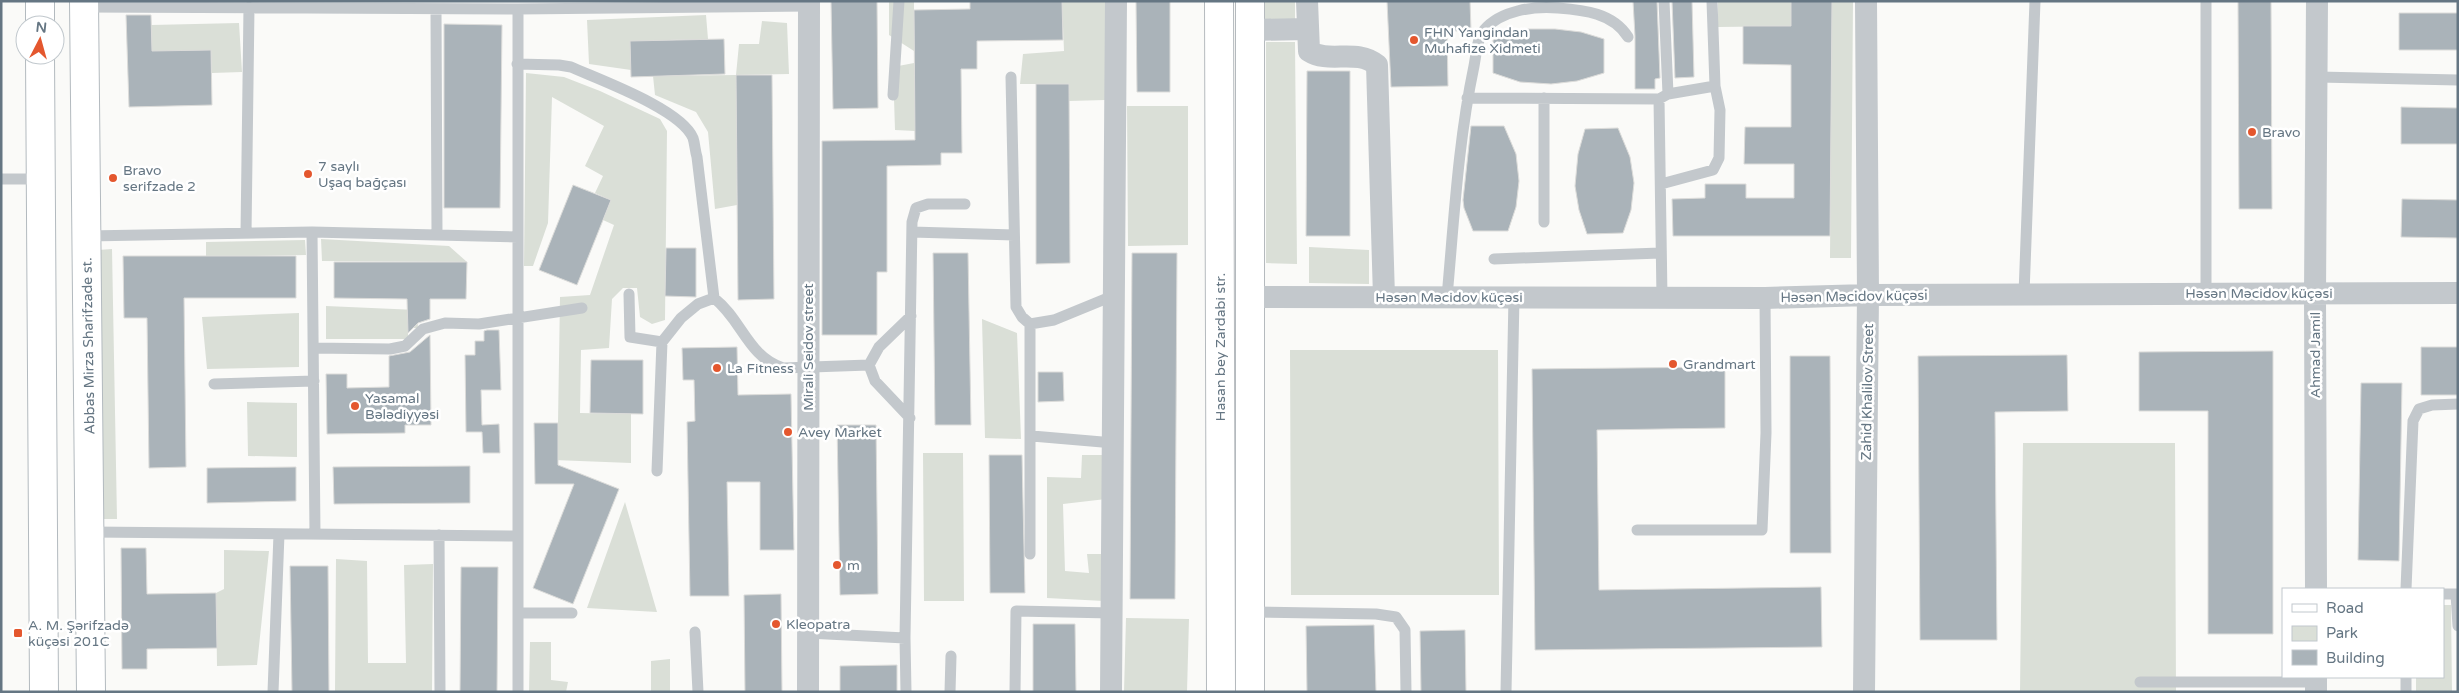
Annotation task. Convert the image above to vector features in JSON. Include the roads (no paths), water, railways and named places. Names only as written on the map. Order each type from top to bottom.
[{"type":"main road","points":[[40,1],[40,15]]},
{"type":"main road","name":"Hasan bey Zardabi str.","points":[[1219,1],[1221,692]]},
{"type":"main road","points":[[1250,1],[1250,692]]},
{"type":"main road","name":"Abbas Mirza Sharifzade st.","points":[[84,4],[91,692]]},
{"type":"main road","points":[[40,65],[44,692]]},
{"type":"street","points":[[1111,692],[1116,1]]},
{"type":"street","points":[[1307,1],[1306,29],[1309,51],[1316,56],[1352,56],[1370,59],[1377,65],[1384,297]]},
{"type":"street","name":"Zahid Khalilov Street","points":[[1864,692],[1868,295],[1866,1]]},
{"type":"street","name":"Ahmad Jamil","points":[[2316,588],[2315,292],[2318,77],[2317,1]]},
{"type":"street","name":"Mirali Seidov street","points":[[808,692],[809,4]]},
{"type":"street","points":[[1250,30],[1306,29]]},
{"type":"street","name":"Həsən Məcidov küçəsi","points":[[1250,297],[1765,298],[1868,295],[2458,293]]},
{"type":"lane","points":[[893,95],[899,1]]},
{"type":"lane","points":[[1662,298],[1660,253],[1664,97],[1664,1]]},
{"type":"lane","points":[[1661,184],[1713,170],[1719,158],[1720,110],[1715,86],[1712,1]]},
{"type":"lane","points":[[2024,294],[2034,1]]},
{"type":"lane","points":[[2206,1],[2206,293]]},
{"type":"lane","points":[[84,4],[518,9],[809,4]]},
{"type":"lane","points":[[1447,297],[1456,185],[1468,98],[1482,31],[1497,18],[1538,6],[1600,14],[1622,27],[1628,37]]},
{"type":"lane","points":[[246,233],[249,7]]},
{"type":"lane","points":[[436,8],[437,235]]},
{"type":"lane","points":[[518,9],[518,692]]},
{"type":"lane","points":[[517,64],[571,67],[658,107],[680,122],[692,137],[697,157],[714,298],[724,306],[762,358],[783,368],[869,365]]},
{"type":"lane","points":[[1011,77],[1016,307],[1022,317],[1030,324],[1032,436],[1030,554]]},
{"type":"lane","points":[[2318,77],[2458,80]]},
{"type":"lane","points":[[1468,98],[1664,97],[1715,86]]},
{"type":"lane","points":[[1544,98],[1544,222]]},
{"type":"lane","points":[[1,179],[40,179]]},
{"type":"lane","points":[[906,692],[905,638],[912,232],[916,208],[928,204],[965,204]]},
{"type":"lane","points":[[87,236],[312,232],[518,237]]},
{"type":"lane","points":[[312,232],[315,534]]},
{"type":"lane","points":[[912,232],[1014,235]]},
{"type":"lane","points":[[1494,258],[1660,253]]},
{"type":"lane","points":[[629,294],[630,337],[662,342]]},
{"type":"lane","points":[[1030,324],[1054,320],[1115,295]]},
{"type":"lane","points":[[1506,692],[1514,297]]},
{"type":"lane","points":[[657,471],[662,342],[682,318],[698,304],[714,298]]},
{"type":"lane","points":[[1637,530],[1762,530],[1766,433],[1765,298]]},
{"type":"lane","points":[[314,348],[390,349],[405,346],[423,328],[445,323],[479,324],[582,308]]},
{"type":"lane","points":[[910,418],[875,381],[869,365],[879,347],[911,316]]},
{"type":"lane","points":[[214,384],[314,381]]},
{"type":"lane","points":[[2406,588],[2413,421],[2419,409],[2432,405],[2458,404]]},
{"type":"lane","points":[[1032,436],[1114,443]]},
{"type":"lane","points":[[90,532],[518,536]]},
{"type":"lane","points":[[273,692],[279,534]]},
{"type":"lane","points":[[439,535],[440,692]]},
{"type":"lane","points":[[2444,594],[2457,594],[2458,626]]},
{"type":"lane","points":[[1015,692],[1016,611],[1112,613]]},
{"type":"lane","points":[[1250,612],[1376,614],[1396,617],[1405,630],[1406,692]]},
{"type":"lane","points":[[518,613],[572,613]]},
{"type":"lane","points":[[695,632],[698,692]]},
{"type":"lane","points":[[808,633],[905,638]]},
{"type":"lane","points":[[950,692],[951,656]]},
{"type":"lane","points":[[2406,678],[2406,692]]},
{"type":"lane","points":[[2140,682],[2316,683]]},
{"type":"place","name":"FHN Yangindan Muhafize Xidmeti","points":[[1414,40]]},
{"type":"place","name":"Bravo","points":[[2252,132]]},
{"type":"place","name":"7 saylı Uşaq bağçası","points":[[308,174]]},
{"type":"place","name":"Bravo serifzade 2","points":[[113,178]]},
{"type":"place","name":"Grandmart","points":[[1673,364]]},
{"type":"place","name":"La Fitness","points":[[717,368]]},
{"type":"place","name":"Yasamal Bələdiyyəsi","points":[[355,406]]},
{"type":"place","name":"Avey Market","points":[[788,432]]},
{"type":"place","name":"m","points":[[837,565]]},
{"type":"place","name":"Kleopatra","points":[[776,624]]},
{"type":"place","name":"A. M. Şərifzadə küçəsi 201C","points":[[18,633]]}]
